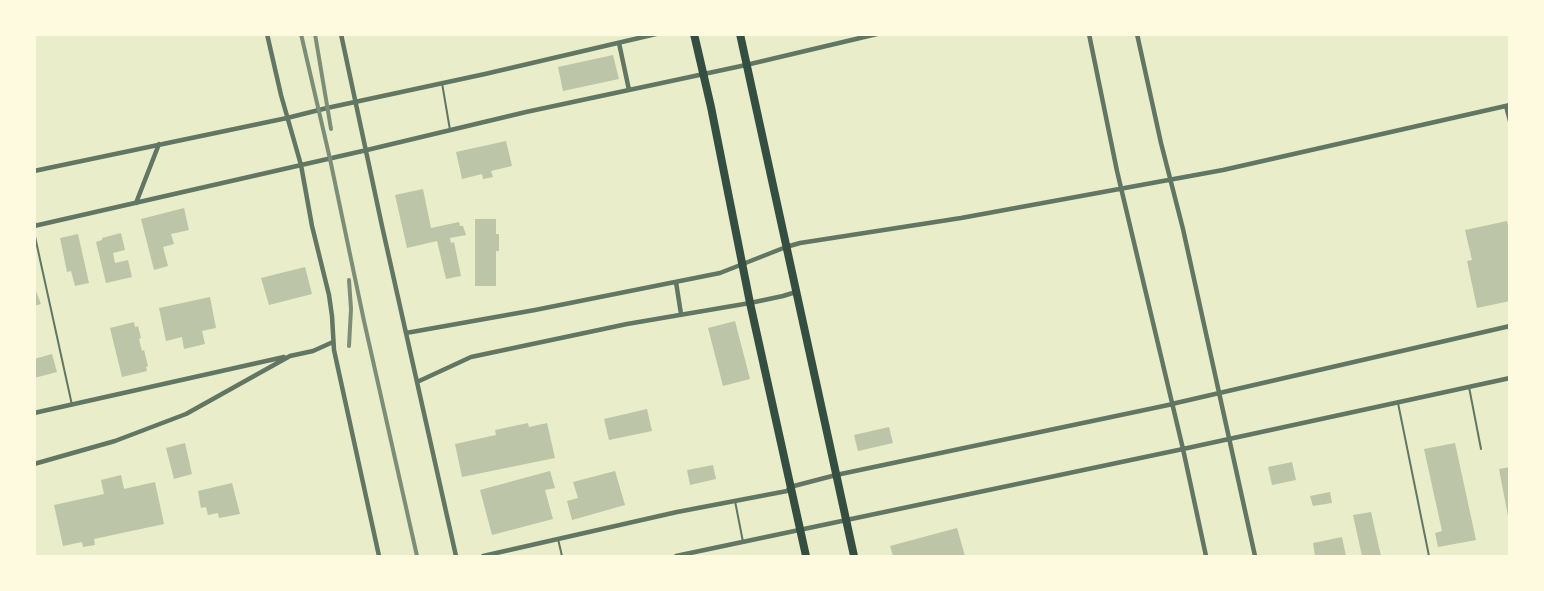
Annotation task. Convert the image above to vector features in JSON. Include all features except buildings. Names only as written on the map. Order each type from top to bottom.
[{"type":"main road","points":[[694,34],[806,556]]},
{"type":"main road","points":[[740,34],[854,556]]},
{"type":"street","points":[[267,34],[301,165],[312,226],[329,295],[334,350],[379,556]]},
{"type":"street","points":[[341,34],[456,556]]},
{"type":"street","points":[[34,171],[287,118],[656,34]]},
{"type":"street","points":[[34,226],[877,34]]},
{"type":"street","points":[[1089,34],[1206,556]]},
{"type":"street","points":[[1137,34],[1183,229],[1255,556]]},
{"type":"street","points":[[619,43],[629,90]]},
{"type":"street","points":[[406,333],[720,273],[800,243],[961,218],[1223,170],[1508,106],[1509,121]]},
{"type":"street","points":[[136,203],[159,144]]},
{"type":"street","points":[[676,282],[681,314]]},
{"type":"street","points":[[417,382],[471,357],[796,292]]},
{"type":"street","points":[[483,556],[677,512],[787,491],[790,487],[836,475],[1173,404],[1509,326]]},
{"type":"street","points":[[34,414],[313,351],[333,342]]},
{"type":"street","points":[[34,464],[116,441],[186,414],[290,356]]},
{"type":"street","points":[[676,556],[1509,378]]},
{"type":"lane","points":[[442,83],[450,130]]},
{"type":"lane","points":[[34,232],[73,405]]},
{"type":"lane","points":[[1469,387],[1481,449]]},
{"type":"lane","points":[[1398,403],[1429,556]]},
{"type":"lane","points":[[735,501],[743,543]]},
{"type":"lane","points":[[558,539],[562,556]]},
{"type":"railway","points":[[301,34],[417,556]]},
{"type":"railway","points":[[315,34],[331,129]]},
{"type":"railway","points":[[349,280],[351,309],[349,346]]}]
